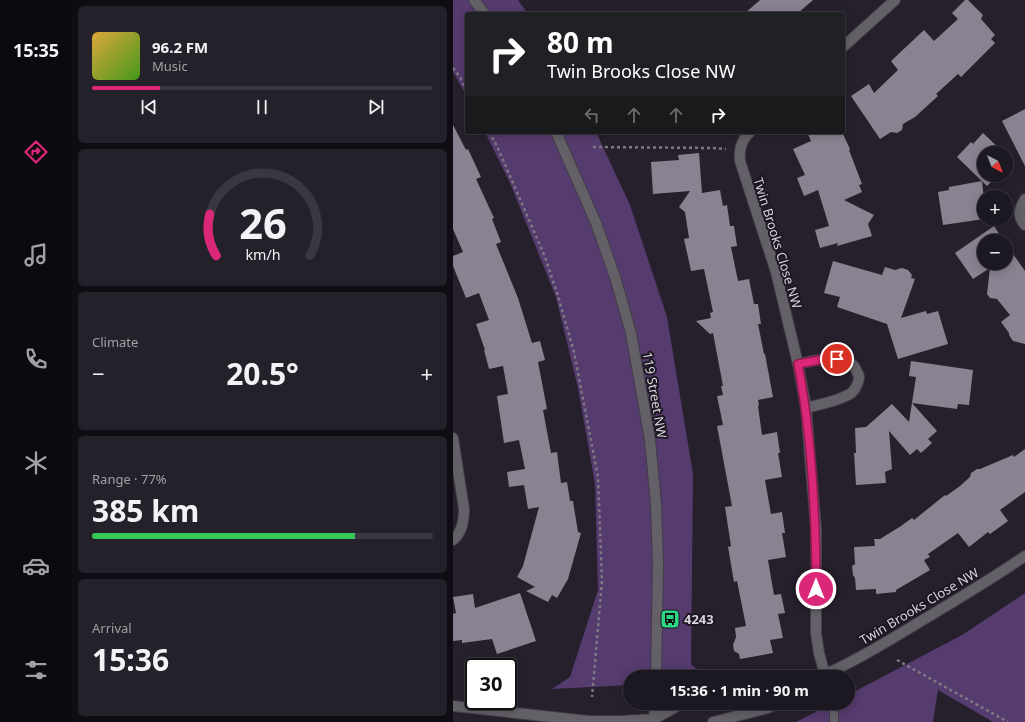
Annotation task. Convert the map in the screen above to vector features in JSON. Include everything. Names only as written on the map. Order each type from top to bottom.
[{"type":"street","points":[[474,0],[483,12]]},
{"type":"street","points":[[845,45],[895,0]]},
{"type":"street","name":"119 Street NW","points":[[557,134],[596,224],[615,277],[631,333],[650,440],[656,504],[658,565],[656,670]]},
{"type":"street","points":[[739,150],[748,134]]},
{"type":"street","name":"Twin Brooks Close NW","points":[[739,150],[740,161],[776,272],[798,364],[806,408],[816,530],[816,633],[822,670]]},
{"type":"street","points":[[1025,199],[1019,214],[1025,225]]},
{"type":"street","points":[[798,364],[825,359],[849,361],[856,368],[859,377],[855,389],[848,395],[833,401],[806,408]]},
{"type":"street","points":[[453,438],[464,509],[462,528],[454,539]]},
{"type":"street","name":"Twin Brooks Close NW","points":[[834,670],[921,622],[1025,556]]},
{"type":"street","points":[[453,706],[588,721],[654,719],[667,722]]},
{"type":"street","points":[[654,719],[655,710]]},
{"type":"street","points":[[654,719],[670,710]]},
{"type":"street","points":[[713,722],[760,710]]},
{"type":"lane","points":[[834,710],[834,722]]},
{"type":"path","points":[[453,68],[460,77],[465,88]]},
{"type":"path","points":[[490,134],[497,146],[545,256],[558,296],[574,352],[598,477],[601,581],[592,697]]},
{"type":"path","points":[[593,147],[713,148],[739,150]]},
{"type":"path","points":[[897,660],[1008,722]]},
{"type":"shaded area","points":[[453,0],[518,0],[527,12],[465,12],[465,93],[453,72]]},
{"type":"shaded area","points":[[486,134],[597,134],[630,205],[667,317],[693,474],[691,664],[697,670],[623,670],[623,685],[552,689],[570,677],[598,590],[595,484],[578,388],[556,297],[510,183]]},
{"type":"shaded area","points":[[1025,593],[1025,722],[993,722],[938,690],[933,722],[796,722],[819,710],[855,710],[855,691],[962,635]]},
{"type":"building","points":[[760,0],[813,0],[799,12],[746,12]]},
{"type":"building","points":[[965,0],[968,0],[983,15],[981,19],[995,35],[991,39],[995,43],[961,77],[958,74],[936,94],[938,96],[915,117],[903,124],[902,130],[897,133],[891,132],[880,139],[851,96],[869,84],[874,93],[898,70],[891,61],[924,30],[934,41],[958,19],[952,13]]},
{"type":"building","points":[[1025,109],[1025,166],[1002,121]]},
{"type":"building","points":[[453,125],[466,150],[468,149],[481,177],[476,179],[494,218],[492,219],[501,242],[496,244],[518,298],[532,343],[540,341],[545,360],[538,362],[547,409],[543,410],[551,453],[557,452],[561,483],[567,482],[570,501],[573,501],[578,532],[581,533],[568,579],[557,598],[552,595],[548,602],[526,591],[535,587],[517,577],[523,566],[539,507],[528,509],[524,485],[509,487],[507,472],[525,469],[519,440],[504,443],[497,396],[508,394],[503,366],[489,369],[485,350],[476,324],[489,320],[479,293],[466,298],[453,266],[453,256],[463,252],[453,229]]},
{"type":"building","points":[[983,133],[997,146],[977,146],[977,176],[957,157],[971,142],[973,144]]},
{"type":"building","points":[[808,134],[843,134],[850,149],[849,150],[862,184],[859,185],[862,192],[844,200],[874,215],[868,224],[872,236],[837,246],[838,243],[820,248],[815,230],[829,226],[818,190],[804,196],[797,178],[805,175],[793,149],[811,141]]},
{"type":"building","points":[[699,153],[702,193],[720,190],[723,206],[727,205],[730,226],[734,226],[737,246],[731,247],[738,281],[749,279],[754,304],[758,304],[761,324],[758,324],[773,397],[758,400],[762,435],[777,432],[780,453],[778,453],[782,477],[765,480],[771,514],[782,512],[785,533],[782,533],[786,557],[768,560],[774,595],[781,594],[785,613],[778,614],[783,638],[770,640],[773,653],[740,659],[739,654],[734,651],[733,645],[736,637],[735,628],[746,626],[737,581],[734,582],[728,547],[731,546],[725,507],[732,506],[717,426],[723,425],[717,396],[723,395],[721,386],[723,386],[713,333],[710,334],[696,321],[711,318],[710,313],[713,312],[704,269],[691,271],[684,239],[689,238],[685,212],[679,207],[690,191],[653,194],[651,162],[679,160],[678,155]]},
{"type":"building","points":[[982,182],[983,190],[977,190],[977,220],[943,225],[938,192],[949,190],[949,187]]},
{"type":"building","points":[[983,182],[991,182],[987,186]]},
{"type":"building","points":[[994,226],[999,234],[982,234]]},
{"type":"building","points":[[977,238],[977,270],[987,270],[973,279],[955,253]]},
{"type":"building","points":[[1013,254],[1025,271],[1025,344],[1013,341],[1001,322],[1010,315],[997,299],[990,298],[987,294],[990,270],[1013,270]]},
{"type":"building","points":[[833,261],[882,275],[885,267],[895,270],[902,268],[908,270],[912,275],[911,278],[915,279],[901,318],[926,311],[927,314],[938,311],[948,344],[898,359],[887,324],[837,307],[840,297],[824,293]]},
{"type":"building","points":[[911,361],[973,370],[969,405],[958,404],[957,409],[912,403],[937,431],[928,439],[932,443],[921,453],[917,449],[910,455],[889,431],[892,469],[885,472],[886,483],[856,485],[854,453],[856,453],[855,428],[866,427],[892,404],[909,422],[916,377],[909,376]]},
{"type":"building","points":[[1025,449],[1025,492],[1000,510],[1008,521],[990,534],[988,532],[969,547],[958,533],[928,554],[930,557],[924,560],[930,570],[896,590],[896,592],[876,594],[876,589],[856,590],[852,566],[855,564],[854,547],[875,546],[874,539],[880,539],[912,518],[914,520],[945,495],[946,496],[960,486],[970,477],[971,473],[977,469],[1013,455],[1014,457]]},
{"type":"building","points":[[520,593],[536,641],[497,654],[492,639],[462,643],[462,640],[453,641],[453,614],[456,613],[453,597],[473,594],[475,608]]},
{"type":"place","name":"4243","points":[[670,619]]},
{"type":"route","points":[[816,589],[816,530],[806,408],[798,364],[825,359],[837,359]]}]
